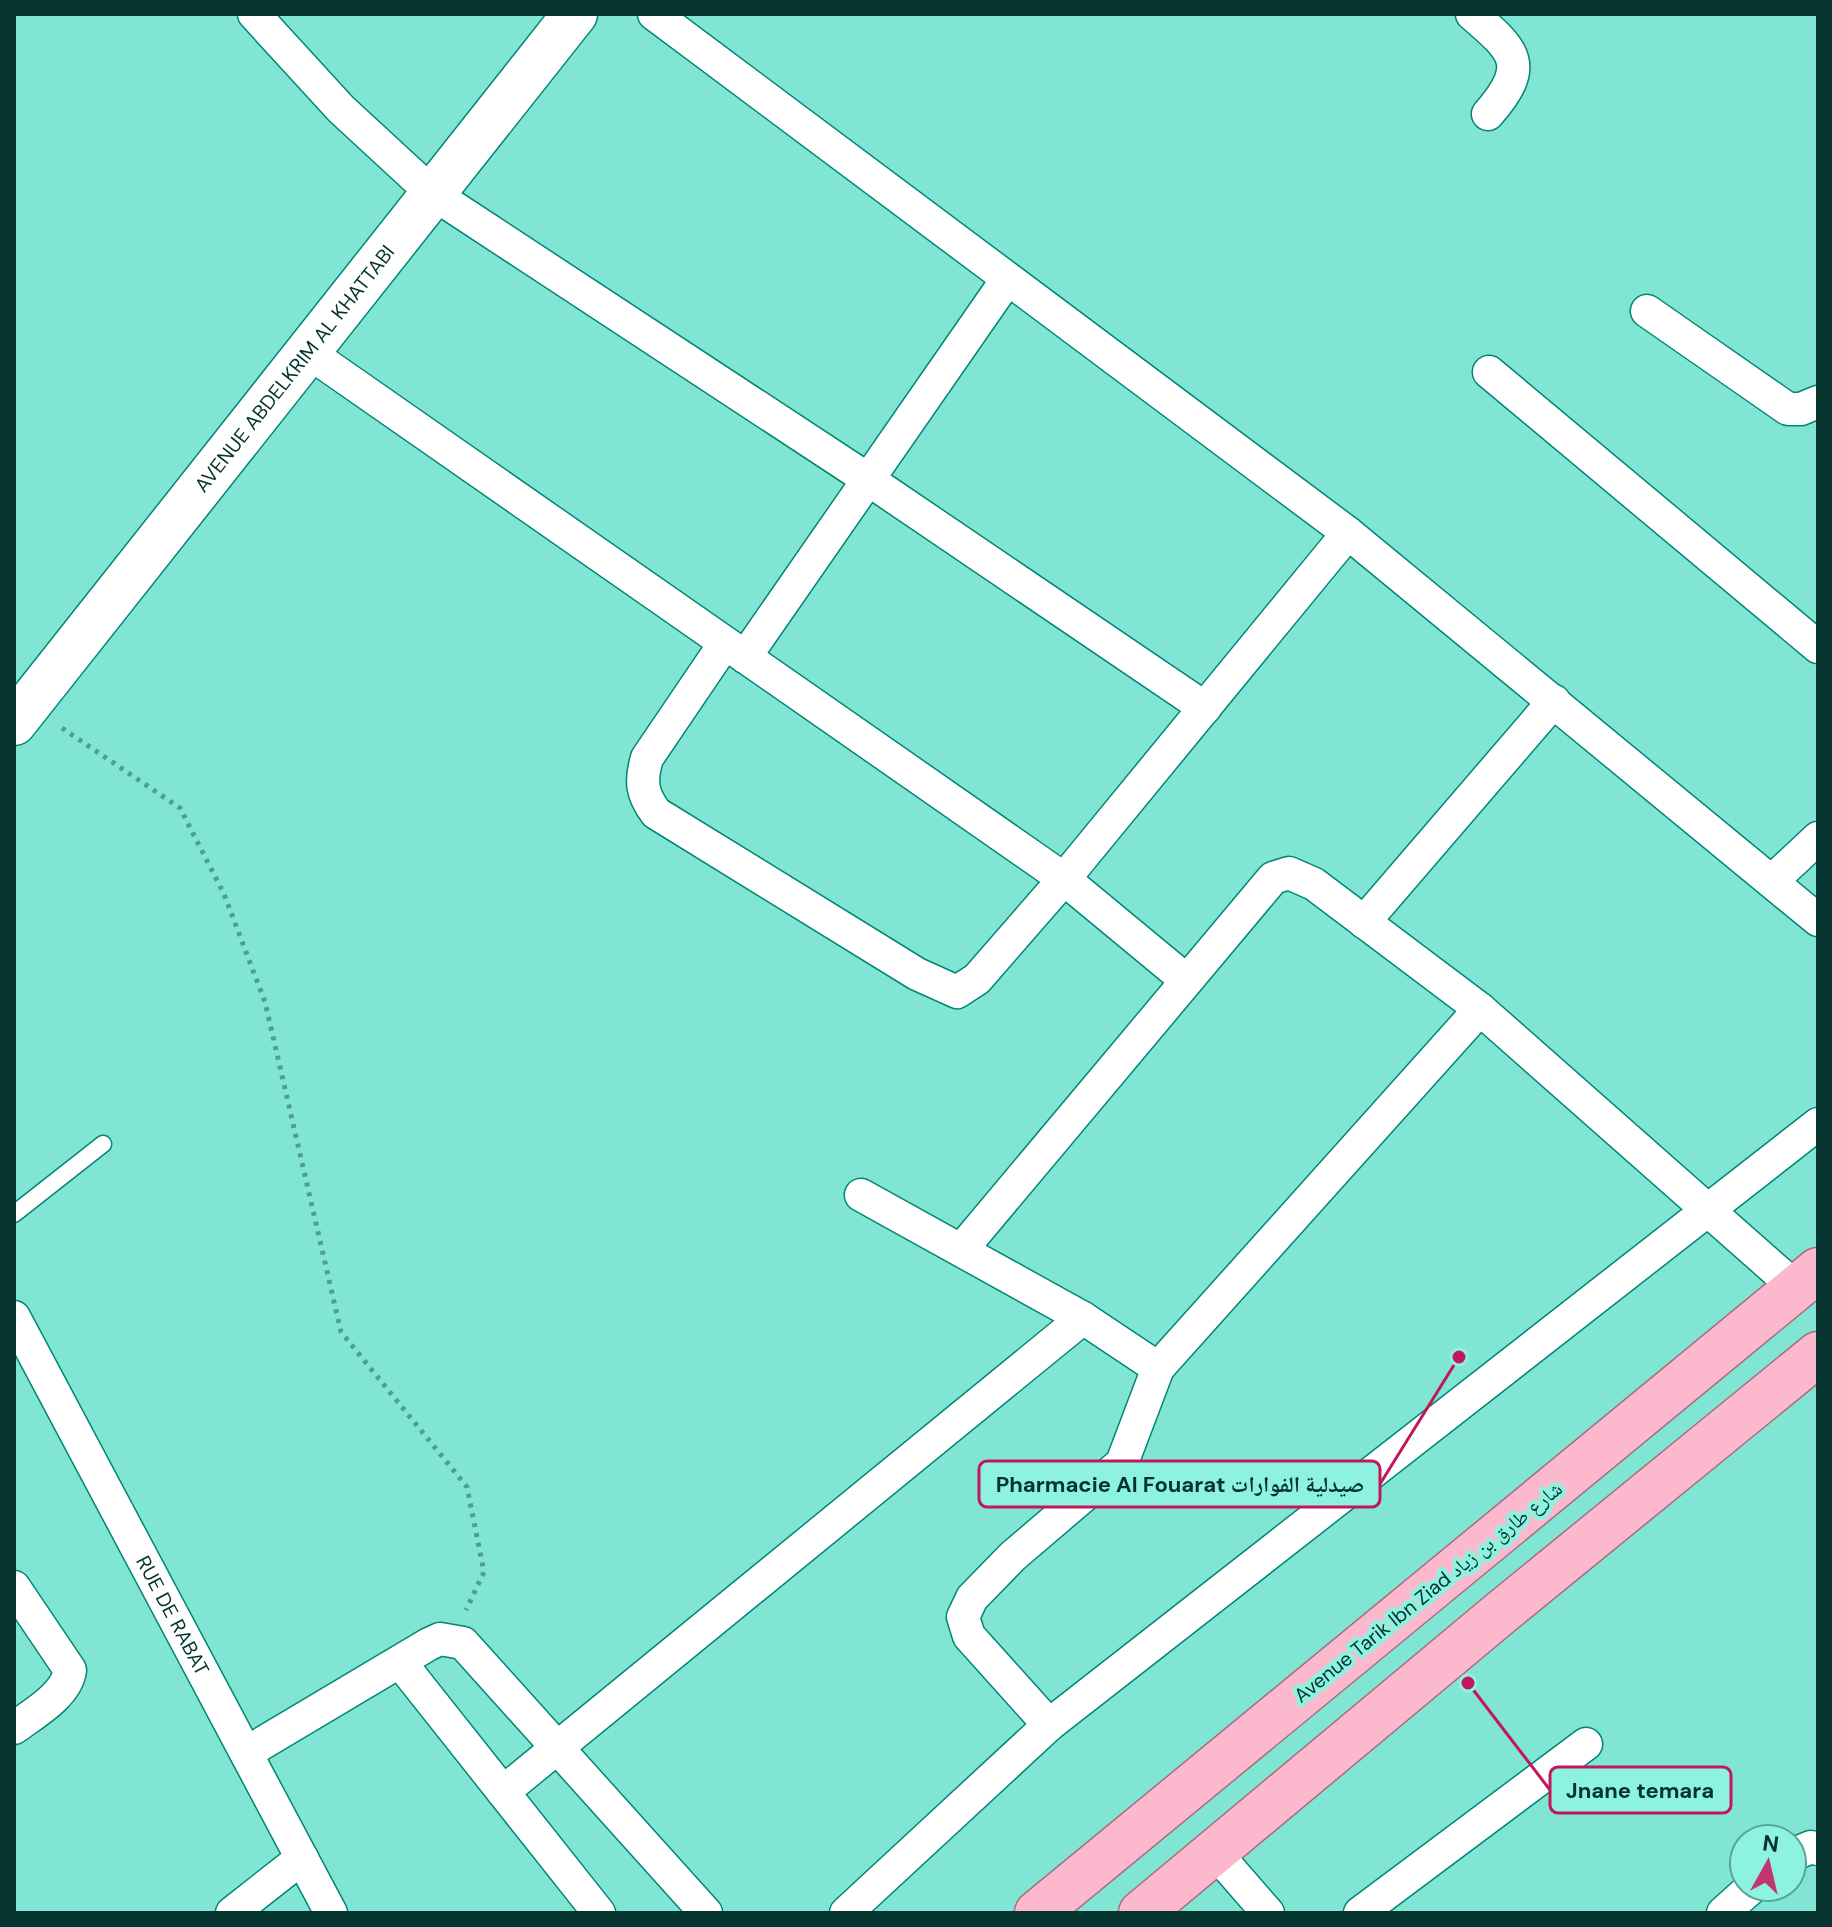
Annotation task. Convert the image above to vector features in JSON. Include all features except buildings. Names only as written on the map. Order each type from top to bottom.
[{"type":"main road","name":"AVENUE ABDELKRIM AL KHATTABI","points":[[21,714],[575,14]]},
{"type":"main road","name":"Avenue Tarik Ibn Ziad شارع طارق بن زياد","points":[[1037,1913],[1807,1279]]},
{"type":"main road","points":[[1141,1913],[1818,1354]]},
{"type":"street","points":[[254,14],[341,109],[432,193],[869,480],[1205,708]]},
{"type":"street","points":[[654,14],[1006,281],[1348,533],[1818,920]]},
{"type":"street","points":[[1472,14],[1501,39],[1514,59],[1510,81],[1488,114]]},
{"type":"street","points":[[1006,281],[869,480],[647,758],[641,779],[644,797],[656,813],[917,974],[957,992],[967,989],[1064,879],[1348,533]]},
{"type":"street","points":[[1647,311],[1776,403],[1788,409],[1801,409],[1818,402]]},
{"type":"street","points":[[308,352],[1064,879],[1186,980]]},
{"type":"street","points":[[1489,372],[1818,647]]},
{"type":"street","points":[[1364,922],[1554,701]]},
{"type":"street","points":[[1773,880],[1818,838]]},
{"type":"street","points":[[962,1249],[1273,878],[1300,875],[1480,1009],[1708,1209],[1807,1279]]},
{"type":"street","points":[[1049,1725],[969,1636],[964,1625],[966,1605],[1013,1556],[1122,1463],[1158,1368],[1480,1009]]},
{"type":"street","points":[[846,1913],[1049,1725],[1818,1124]]},
{"type":"street","points":[[861,1195],[1083,1318],[1158,1368]]},
{"type":"street","name":"RUE DE RABAT","points":[[14,1317],[331,1913]]},
{"type":"street","points":[[503,1792],[1083,1318]]},
{"type":"street","points":[[14,1587],[70,1670],[68,1681],[59,1692],[14,1728]]},
{"type":"street","points":[[246,1753],[429,1644],[451,1639],[463,1643],[706,1913]]},
{"type":"street","points":[[400,1662],[599,1913]]},
{"type":"street","points":[[1360,1913],[1586,1744]]},
{"type":"street","points":[[1214,1851],[1268,1913]]},
{"type":"street","points":[[232,1913],[302,1858]]},
{"type":"lane","points":[[14,1214],[103,1144]]},
{"type":"path","points":[[21,714],[180,808],[224,894],[265,1002],[341,1332],[467,1487],[484,1572],[451,1639]]},
{"type":"place","name":"Pharmacie Al Fouarat صيدلية الفوارات","points":[[1459,1357]]},
{"type":"place","name":"Jnane temara","points":[[1468,1683]]}]
